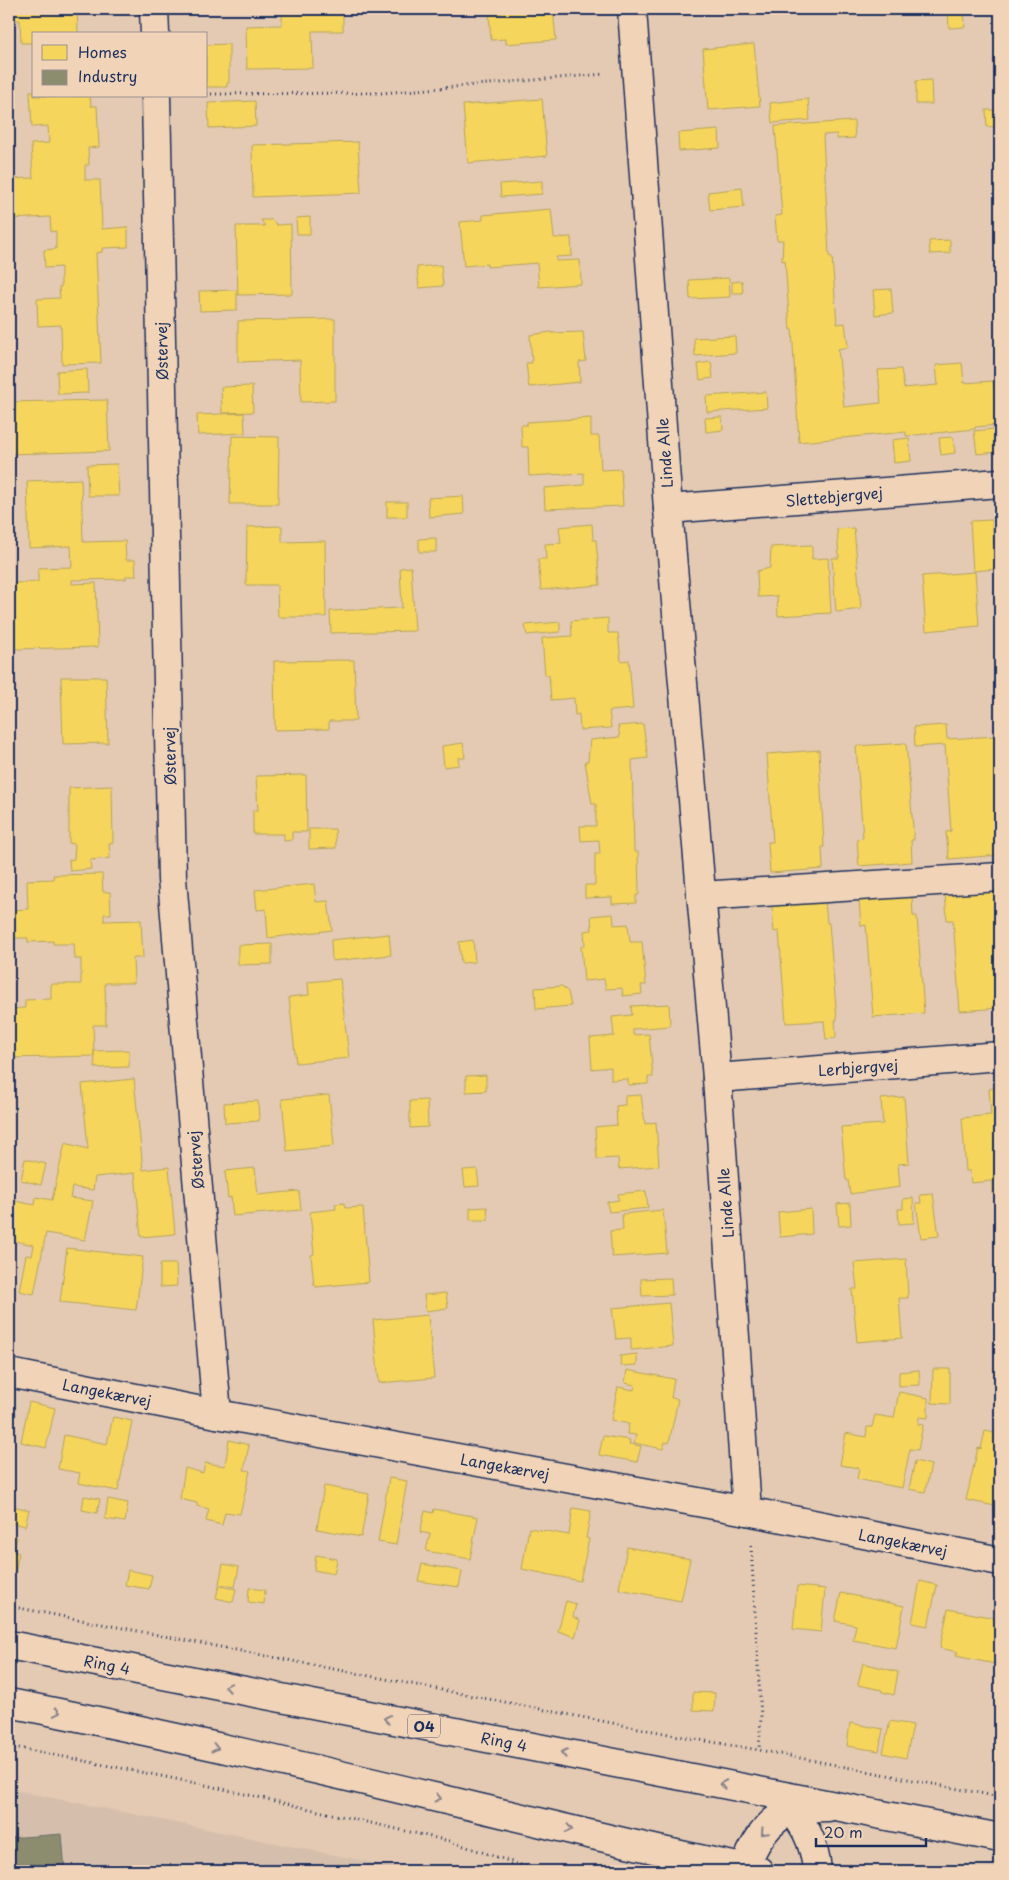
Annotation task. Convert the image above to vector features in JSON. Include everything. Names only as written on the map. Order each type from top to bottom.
[{"type":"street","points":[[154,9],[154,32]]},
{"type":"street","name":"Linde Alle","points":[[632,9],[668,509],[717,1078],[747,1511]]},
{"type":"street","name":"Østervej","points":[[156,98],[172,879],[216,1414]]},
{"type":"street","name":"Slettebjergvej","points":[[668,509],[1000,483]]},
{"type":"street","points":[[701,896],[1000,877]]},
{"type":"street","name":"Lerbjergvej","points":[[717,1078],[1000,1056]]},
{"type":"street","name":"Langekærvej","points":[[9,1373],[216,1414],[747,1511],[1000,1561]]},
{"type":"street","name":"Ring 4","points":[[9,1645],[1000,1838]]},
{"type":"street","points":[[9,1703],[342,1776],[750,1870],[756,1841],[774,1822],[792,1811],[840,1807]]},
{"type":"street","points":[[763,1792],[781,1801],[804,1824],[816,1854],[817,1871]]},
{"type":"path","points":[[208,94],[382,93],[637,72]]},
{"type":"path","points":[[747,1511],[752,1551],[761,1716],[759,1750]]},
{"type":"path","points":[[9,1606],[1000,1797]]},
{"type":"path","points":[[9,1746],[201,1784],[449,1841],[527,1867],[546,1871]]},
{"type":"shaded area","points":[[9,1789],[413,1871],[9,1871]]},
{"type":"building: Homes","points":[[12,9],[77,9],[78,32],[32,32],[32,43],[21,43],[20,20],[12,20]]},
{"type":"building: Homes","points":[[282,9],[343,9],[343,31],[312,31],[313,68],[247,69],[246,26],[282,25]]},
{"type":"building: Homes","points":[[501,9],[553,9],[556,40],[506,44],[506,39],[491,40],[489,14],[501,13]]},
{"type":"building: Homes","points":[[964,9],[965,27],[949,28],[948,10]]},
{"type":"building: Homes","points":[[229,44],[229,83],[227,83],[227,87],[208,87],[208,45]]},
{"type":"building: Homes","points":[[754,44],[760,106],[708,110],[703,49]]},
{"type":"building: Homes","points":[[931,80],[932,104],[916,104],[916,81]]},
{"type":"building: Homes","points":[[30,91],[32,91],[32,98],[90,98],[91,106],[97,106],[99,147],[88,148],[89,165],[85,165],[85,180],[100,180],[102,229],[128,227],[128,247],[102,248],[102,252],[96,253],[101,363],[62,364],[61,325],[38,326],[37,299],[60,298],[61,267],[45,268],[44,250],[56,249],[56,231],[51,232],[50,217],[9,219],[9,179],[33,178],[31,144],[49,143],[48,126],[32,127]]},
{"type":"building: Homes","points":[[542,99],[547,156],[468,163],[463,105]]},
{"type":"building: Homes","points":[[808,99],[810,120],[772,123],[770,103]]},
{"type":"building: Homes","points":[[255,101],[256,126],[209,128],[208,103]]},
{"type":"building: Homes","points":[[986,110],[999,110],[1000,126],[987,127]]},
{"type":"building: Homes","points":[[854,121],[855,138],[837,139],[837,134],[823,135],[829,256],[832,257],[837,324],[845,323],[848,347],[838,349],[844,407],[881,403],[878,370],[901,369],[904,388],[938,385],[936,365],[962,363],[964,383],[993,381],[998,425],[906,436],[906,432],[799,442],[792,329],[790,330],[785,260],[782,261],[783,240],[777,240],[775,216],[782,215],[775,126]]},
{"type":"building: Homes","points":[[719,130],[720,148],[679,151],[678,133]]},
{"type":"building: Homes","points":[[358,142],[361,193],[253,197],[252,145]]},
{"type":"building: Homes","points":[[542,181],[542,194],[501,197],[500,184]]},
{"type":"building: Homes","points":[[742,188],[744,207],[710,210],[708,192]]},
{"type":"building: Homes","points":[[551,209],[554,238],[571,237],[572,256],[556,257],[556,261],[580,260],[581,284],[539,287],[537,263],[487,267],[487,264],[464,266],[460,222],[483,220],[483,215]]},
{"type":"building: Homes","points":[[310,217],[310,234],[297,234],[296,218]]},
{"type":"building: Homes","points":[[261,220],[272,220],[277,225],[291,224],[292,294],[238,295],[236,226],[265,226]]},
{"type":"building: Homes","points":[[950,240],[950,253],[930,254],[929,241]]},
{"type":"building: Homes","points":[[441,265],[443,286],[419,288],[417,267]]},
{"type":"building: Homes","points":[[729,278],[730,297],[690,299],[689,280]]},
{"type":"building: Homes","points":[[742,281],[743,293],[732,293],[732,282]]},
{"type":"building: Homes","points":[[891,289],[893,313],[875,315],[873,290]]},
{"type":"building: Homes","points":[[237,290],[237,310],[200,311],[199,291]]},
{"type":"building: Homes","points":[[335,319],[335,401],[301,402],[300,360],[238,362],[238,321]]},
{"type":"building: Homes","points":[[551,332],[583,332],[586,361],[579,362],[580,382],[529,387],[526,363],[532,363],[530,335]]},
{"type":"building: Homes","points":[[735,336],[736,353],[695,356],[694,338]]},
{"type":"building: Homes","points":[[711,362],[713,378],[700,380],[698,364]]},
{"type":"building: Homes","points":[[87,369],[88,393],[58,394],[57,371]]},
{"type":"building: Homes","points":[[252,386],[253,412],[222,413],[221,387]]},
{"type":"building: Homes","points":[[766,392],[767,408],[707,412],[706,396]]},
{"type":"building: Homes","points":[[107,400],[109,451],[9,454],[9,402]]},
{"type":"building: Homes","points":[[244,413],[245,433],[198,435],[197,415]]},
{"type":"building: Homes","points":[[722,417],[723,430],[706,432],[705,418]]},
{"type":"building: Homes","points":[[591,418],[591,436],[599,436],[601,470],[621,469],[623,506],[545,509],[544,488],[584,485],[584,473],[529,476],[528,447],[522,447],[521,425],[527,425],[527,422]]},
{"type":"building: Homes","points":[[994,429],[997,452],[977,454],[974,431]]},
{"type":"building: Homes","points":[[232,436],[279,437],[278,504],[230,504]]},
{"type":"building: Homes","points":[[953,437],[955,453],[941,455],[939,438]]},
{"type":"building: Homes","points":[[909,438],[911,461],[894,463],[892,440]]},
{"type":"building: Homes","points":[[117,464],[119,496],[88,496],[87,465]]},
{"type":"building: Homes","points":[[81,479],[83,542],[125,541],[126,560],[135,560],[136,576],[126,576],[126,579],[72,580],[72,584],[96,583],[98,647],[15,649],[14,583],[38,582],[38,568],[72,567],[71,546],[29,548],[27,481]]},
{"type":"building: Homes","points":[[463,496],[464,514],[429,517],[428,498]]},
{"type":"building: Homes","points":[[387,502],[407,502],[407,517],[387,517]]},
{"type":"building: Homes","points":[[992,520],[996,569],[973,571],[970,521]]},
{"type":"building: Homes","points":[[592,524],[593,540],[596,540],[600,585],[541,590],[538,559],[546,559],[545,544],[561,543],[559,527]]},
{"type":"building: Homes","points":[[282,526],[282,542],[325,541],[326,617],[278,617],[277,585],[246,585],[247,527]]},
{"type":"building: Homes","points":[[854,528],[861,609],[836,612],[832,558],[839,558],[837,529]]},
{"type":"building: Homes","points":[[436,538],[436,552],[419,552],[419,539]]},
{"type":"building: Homes","points":[[812,545],[812,559],[828,558],[831,613],[778,616],[777,596],[758,597],[757,571],[770,568],[771,547]]},
{"type":"building: Homes","points":[[996,546],[1000,546],[1000,595]]},
{"type":"building: Homes","points":[[411,567],[415,631],[331,633],[330,611],[402,608],[400,568]]},
{"type":"building: Homes","points":[[975,572],[979,626],[926,631],[922,576]]},
{"type":"building: Homes","points":[[608,618],[608,633],[618,633],[621,661],[629,660],[633,709],[609,711],[611,728],[580,730],[579,714],[575,715],[574,698],[551,700],[549,675],[545,675],[542,638],[572,636],[571,621]]},
{"type":"building: Homes","points":[[560,622],[560,632],[527,635],[525,625]]},
{"type":"building: Homes","points":[[354,660],[356,721],[329,721],[329,729],[275,730],[274,661]]},
{"type":"building: Homes","points":[[61,677],[106,677],[108,743],[63,744]]},
{"type":"building: Homes","points":[[643,724],[648,758],[632,760],[634,852],[638,852],[639,895],[636,895],[636,903],[612,904],[612,897],[585,898],[585,885],[595,885],[595,854],[600,854],[599,840],[581,841],[580,826],[596,826],[596,804],[592,804],[585,761],[588,761],[590,740],[620,737],[618,726]]},
{"type":"building: Homes","points":[[946,725],[947,739],[996,736],[1000,798],[1000,855],[949,859],[946,832],[951,831],[945,745],[915,747],[914,727]]},
{"type":"building: Homes","points":[[463,743],[465,758],[458,758],[459,765],[444,767],[442,746]]},
{"type":"building: Homes","points":[[906,743],[914,840],[911,840],[912,862],[859,866],[857,839],[863,838],[856,746]]},
{"type":"building: Homes","points":[[819,750],[824,847],[822,847],[823,869],[770,873],[768,842],[773,842],[767,754]]},
{"type":"building: Homes","points":[[306,775],[307,832],[292,832],[292,840],[284,841],[284,834],[253,834],[253,810],[258,810],[256,776]]},
{"type":"building: Homes","points":[[112,786],[113,843],[109,843],[110,858],[90,860],[91,869],[70,871],[69,860],[74,859],[75,844],[69,843],[69,788]]},
{"type":"building: Homes","points":[[309,829],[335,829],[336,848],[309,849]]},
{"type":"building: Homes","points":[[102,874],[103,892],[110,892],[111,914],[104,914],[104,921],[141,920],[143,958],[133,958],[134,983],[105,983],[106,1025],[93,1025],[94,1056],[9,1058],[9,1009],[25,1008],[25,1000],[51,999],[51,984],[81,984],[81,959],[75,959],[74,944],[53,944],[53,941],[28,942],[28,938],[9,938],[9,910],[28,909],[27,880],[54,879],[53,875]]},
{"type":"building: Homes","points":[[314,884],[316,902],[328,901],[332,930],[268,938],[266,909],[257,910],[255,890]]},
{"type":"building: Homes","points":[[998,889],[1000,1008],[960,1011],[953,920],[947,920],[945,893]]},
{"type":"building: Homes","points":[[912,896],[913,916],[917,916],[924,1013],[873,1017],[866,925],[861,926],[859,900]]},
{"type":"building: Homes","points":[[825,902],[827,923],[829,923],[837,1020],[835,1020],[836,1038],[826,1039],[824,1021],[786,1023],[779,931],[774,932],[772,906]]},
{"type":"building: Homes","points":[[613,914],[614,925],[628,924],[630,942],[642,942],[646,985],[641,985],[642,994],[623,996],[622,988],[606,989],[604,979],[584,981],[581,946],[585,945],[584,931],[592,930],[591,916]]},
{"type":"building: Homes","points":[[389,934],[391,955],[332,961],[331,940]]},
{"type":"building: Homes","points":[[473,940],[475,962],[461,963],[459,942]]},
{"type":"building: Homes","points":[[272,944],[272,964],[238,965],[238,945]]},
{"type":"building: Homes","points":[[340,979],[349,1058],[296,1063],[289,997],[309,995],[308,982]]},
{"type":"building: Homes","points":[[562,986],[568,992],[571,1006],[536,1009],[535,988]]},
{"type":"building: Homes","points":[[669,1004],[670,1026],[633,1029],[633,1035],[649,1034],[653,1077],[648,1077],[648,1084],[628,1085],[628,1079],[611,1080],[611,1067],[592,1069],[590,1038],[614,1036],[612,1017],[632,1015],[631,1006]]},
{"type":"building: Homes","points":[[129,1050],[129,1067],[95,1068],[94,1051]]},
{"type":"building: Homes","points":[[486,1075],[486,1091],[466,1092],[466,1076]]},
{"type":"building: Homes","points":[[134,1079],[143,1170],[169,1167],[175,1234],[141,1237],[135,1173],[95,1177],[93,1190],[72,1187],[70,1198],[93,1201],[85,1240],[46,1233],[34,1294],[19,1291],[26,1255],[32,1256],[34,1245],[10,1240],[9,1244],[9,1200],[35,1205],[36,1197],[52,1200],[65,1143],[88,1149],[82,1084]]},
{"type":"building: Homes","points":[[1000,1088],[999,1211],[998,1194],[992,1194],[992,1181],[971,1183],[970,1171],[966,1171],[962,1118],[991,1115],[989,1089]]},
{"type":"building: Homes","points":[[329,1095],[334,1146],[287,1151],[282,1099]]},
{"type":"building: Homes","points":[[641,1095],[645,1124],[656,1122],[659,1166],[619,1169],[618,1158],[597,1159],[595,1127],[617,1125],[616,1106],[625,1105],[625,1096]]},
{"type":"building: Homes","points":[[904,1097],[909,1163],[898,1164],[900,1187],[850,1194],[848,1180],[846,1180],[841,1127],[883,1124],[881,1099]]},
{"type":"building: Homes","points":[[427,1100],[428,1127],[410,1128],[410,1101]]},
{"type":"building: Homes","points":[[258,1101],[259,1121],[225,1123],[224,1103]]},
{"type":"building: Homes","points":[[25,1159],[46,1164],[41,1185],[21,1180]]},
{"type":"building: Homes","points":[[255,1168],[258,1195],[299,1191],[301,1210],[233,1216],[231,1197],[228,1198],[225,1171]]},
{"type":"building: Homes","points":[[477,1169],[479,1186],[465,1187],[463,1170]]},
{"type":"building: Homes","points":[[646,1191],[648,1208],[609,1212],[607,1202],[619,1200],[618,1194]]},
{"type":"building: Homes","points":[[933,1194],[939,1236],[921,1238],[916,1203],[921,1203],[920,1195]]},
{"type":"building: Homes","points":[[913,1198],[914,1223],[899,1224],[898,1209],[903,1209],[903,1199]]},
{"type":"building: Homes","points":[[344,1203],[345,1208],[363,1207],[369,1282],[316,1287],[314,1285],[311,1255],[314,1254],[310,1212],[336,1209],[335,1204]]},
{"type":"building: Homes","points":[[850,1203],[851,1225],[839,1226],[837,1204]]},
{"type":"building: Homes","points":[[487,1207],[488,1220],[470,1220],[470,1208]]},
{"type":"building: Homes","points":[[811,1209],[812,1234],[780,1237],[778,1212]]},
{"type":"building: Homes","points":[[663,1210],[667,1253],[612,1257],[610,1231],[623,1230],[622,1214]]},
{"type":"building: Homes","points":[[67,1248],[143,1257],[136,1310],[60,1302]]},
{"type":"building: Homes","points":[[906,1259],[908,1298],[899,1298],[902,1338],[857,1342],[852,1289],[857,1289],[854,1263]]},
{"type":"building: Homes","points":[[160,1264],[176,1264],[177,1286],[160,1287]]},
{"type":"building: Homes","points":[[671,1278],[672,1295],[642,1296],[641,1279]]},
{"type":"building: Homes","points":[[446,1293],[448,1308],[426,1311],[424,1295]]},
{"type":"building: Homes","points":[[669,1303],[673,1346],[631,1350],[631,1338],[616,1339],[612,1308]]},
{"type":"building: Homes","points":[[428,1315],[434,1378],[379,1383],[373,1320]]},
{"type":"building: Homes","points":[[637,1354],[637,1365],[621,1366],[620,1356]]},
{"type":"building: Homes","points":[[933,1369],[950,1369],[950,1404],[932,1403]]},
{"type":"building: Homes","points":[[627,1370],[674,1379],[671,1398],[678,1399],[669,1443],[665,1442],[663,1449],[634,1443],[636,1435],[627,1434],[629,1424],[611,1420],[618,1387],[634,1390],[635,1385],[625,1383]]},
{"type":"building: Homes","points":[[919,1370],[920,1385],[899,1386],[899,1372]]},
{"type":"building: Homes","points":[[899,1392],[928,1398],[928,1418],[919,1417],[918,1424],[923,1425],[918,1450],[910,1449],[902,1488],[857,1479],[859,1468],[840,1465],[846,1433],[866,1437],[867,1427],[872,1427],[875,1415],[894,1418]]},
{"type":"building: Homes","points":[[29,1402],[55,1408],[46,1448],[21,1442]]},
{"type":"building: Homes","points":[[113,1417],[132,1421],[118,1491],[78,1483],[80,1473],[58,1469],[64,1435],[107,1444]]},
{"type":"building: Homes","points":[[985,1431],[1000,1434],[1000,1507],[966,1500],[978,1448],[981,1449]]},
{"type":"building: Homes","points":[[603,1436],[630,1440],[629,1444],[641,1446],[637,1462],[599,1455]]},
{"type":"building: Homes","points":[[229,1440],[249,1445],[244,1470],[250,1471],[240,1514],[225,1512],[222,1525],[206,1521],[209,1509],[197,1506],[197,1503],[180,1499],[185,1468],[203,1473],[205,1463],[225,1466]]},
{"type":"building: Homes","points":[[915,1461],[931,1465],[925,1492],[909,1489]]},
{"type":"building: Homes","points":[[389,1478],[407,1481],[396,1545],[378,1542]]},
{"type":"building: Homes","points":[[324,1486],[369,1494],[361,1537],[317,1529]]},
{"type":"building: Homes","points":[[84,1496],[100,1499],[97,1513],[82,1510]]},
{"type":"building: Homes","points":[[108,1499],[128,1503],[125,1522],[105,1519]]},
{"type":"building: Homes","points":[[13,1506],[29,1510],[25,1526],[9,1522]]},
{"type":"building: Homes","points":[[573,1508],[591,1511],[586,1538],[589,1539],[580,1581],[522,1569],[529,1528],[569,1535]]},
{"type":"building: Homes","points":[[434,1509],[478,1517],[470,1559],[426,1551],[430,1534],[420,1532],[425,1511],[433,1513]]},
{"type":"building: Homes","points":[[9,1535],[17,1537],[14,1552],[19,1553],[15,1572],[9,1571]]},
{"type":"building: Homes","points":[[627,1547],[690,1559],[681,1601],[619,1589]]},
{"type":"building: Homes","points":[[316,1555],[337,1559],[334,1574],[314,1570]]},
{"type":"building: Homes","points":[[223,1564],[239,1567],[235,1587],[219,1584]]},
{"type":"building: Homes","points":[[422,1564],[462,1571],[459,1587],[418,1581]]},
{"type":"building: Homes","points":[[128,1570],[152,1575],[149,1589],[125,1585]]},
{"type":"building: Homes","points":[[920,1581],[937,1585],[928,1626],[912,1623]]},
{"type":"building: Homes","points":[[219,1586],[236,1589],[233,1602],[216,1598]]},
{"type":"building: Homes","points":[[797,1586],[825,1589],[821,1632],[793,1629]]},
{"type":"building: Homes","points":[[249,1588],[265,1590],[264,1604],[248,1602]]},
{"type":"building: Homes","points":[[841,1593],[904,1606],[896,1648],[853,1640],[856,1625],[835,1621]]},
{"type":"building: Homes","points":[[566,1601],[576,1604],[573,1617],[580,1620],[575,1637],[558,1631]]},
{"type":"building: Homes","points":[[948,1609],[1000,1619],[1000,1665],[956,1656],[958,1652],[940,1648]]},
{"type":"building: Homes","points":[[863,1663],[898,1672],[894,1695],[882,1692],[882,1690],[858,1685]]},
{"type":"building: Homes","points":[[693,1692],[715,1693],[714,1711],[693,1710]]},
{"type":"building: Homes","points":[[890,1721],[913,1725],[906,1758],[883,1753]]},
{"type":"building: Homes","points":[[850,1723],[883,1729],[879,1751],[847,1746]]},
{"type":"building: Industry","points":[[62,1834],[65,1871],[9,1871],[9,1838]]}]
